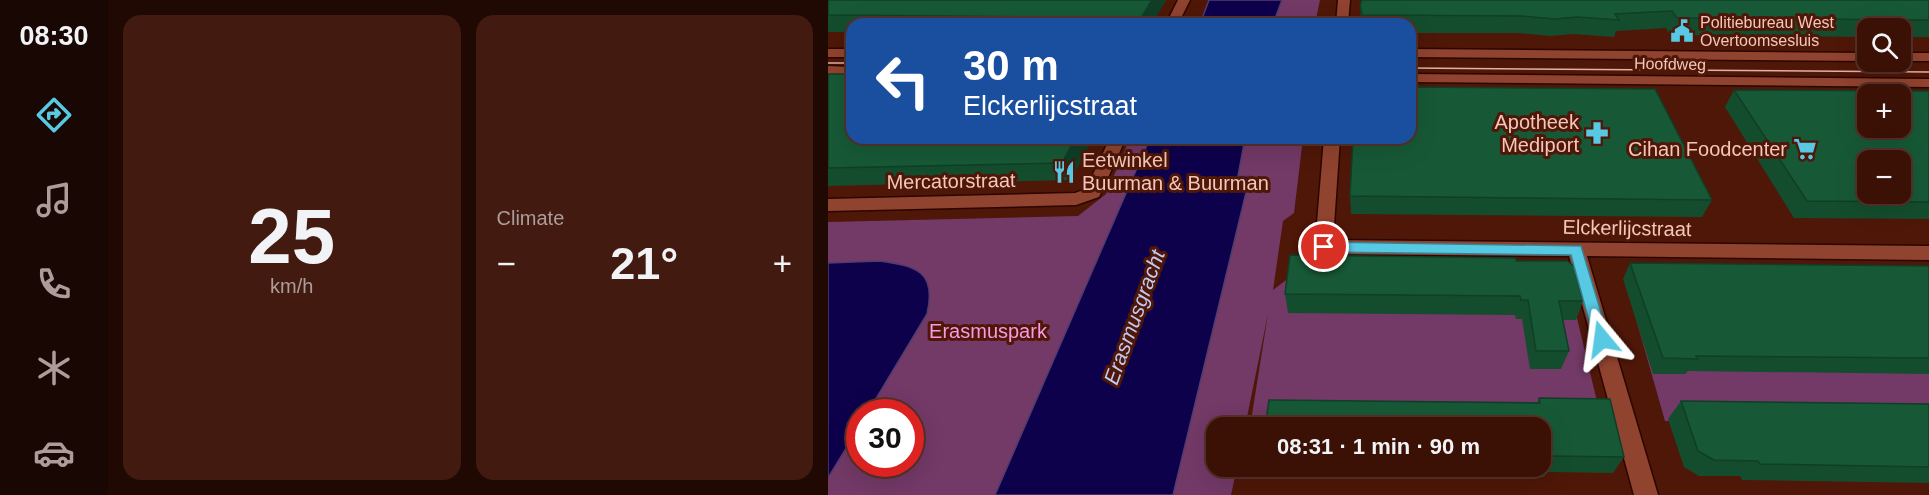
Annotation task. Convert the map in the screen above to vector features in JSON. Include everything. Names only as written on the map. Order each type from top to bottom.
[{"type":"street","points":[[1175,18],[1184,0]]},
{"type":"street","points":[[1342,18],[1344,0]]},
{"type":"street","points":[[828,53],[846,53]]},
{"type":"street","name":"Hoofdweg","points":[[1416,53],[1857,57]]},
{"type":"street","points":[[1911,57],[1929,57]]},
{"type":"street","points":[[828,70],[846,71]]},
{"type":"street","name":"Hoofdweg","points":[[1416,78],[1929,83]]},
{"type":"street","name":"Mercatorstraat","points":[[828,205],[1076,199],[1093,193],[1115,144]]},
{"type":"street","name":"Elckerlijcstraat","points":[[1332,144],[1324,247],[1929,254]]},
{"type":"street","points":[[1576,250],[1646,495]]},
{"type":"green space","points":[[1282,0],[1320,0],[1316,18],[1275,18]]},
{"type":"green space","name":"Erasmuspark","points":[[1127,144],[1147,144],[1117,215],[1043,495],[828,495],[828,222],[1078,216],[1106,194]]},
{"type":"green space","points":[[1231,144],[1302,144],[1294,213],[1283,221],[1273,290],[1294,274],[1576,314],[1601,418],[1252,417],[1268,314],[1247,417],[1206,417],[1206,477],[1235,477],[1231,495],[1138,495]]},
{"type":"green space","points":[[1636,319],[1929,322],[1929,427],[1665,421]]},
{"type":"water","points":[[1209,0],[1282,0],[1275,18],[1202,18]]},
{"type":"water","name":"Erasmusgracht","points":[[1147,144],[1244,144],[1238,176],[1250,176],[1173,495],[995,495]]},
{"type":"water","points":[[879,261],[904,265],[921,273],[926,280],[929,300],[927,314],[876,399],[846,399],[846,448],[828,478],[828,263]]},
{"type":"building","points":[[828,0],[1152,0],[1141,18],[828,15]]},
{"type":"building","points":[[1362,0],[1929,0],[1929,20],[1911,20],[1911,18],[1677,18],[1672,11],[1615,14],[1619,20],[1577,17],[1555,19],[1522,16],[1362,15],[1360,5]]},
{"type":"building","points":[[828,74],[846,74],[846,144],[1072,144],[1062,163],[828,168]]},
{"type":"building","points":[[1416,87],[1655,89],[1712,200],[1350,196],[1353,144],[1416,144]]},
{"type":"building","points":[[1734,90],[1857,91],[1857,138],[1911,138],[1911,91],[1929,91],[1929,202],[1911,202],[1911,150],[1857,150],[1857,201],[1807,201]]},
{"type":"building","points":[[1290,255],[1516,258],[1516,261],[1567,261],[1574,266],[1583,301],[1559,301],[1569,351],[1536,351],[1528,300],[1521,300],[1520,296],[1285,294]]},
{"type":"building","points":[[1630,263],[1929,266],[1929,358],[1696,356],[1697,359],[1663,358]]},
{"type":"building","points":[[1539,398],[1610,399],[1624,457],[1551,456],[1551,417],[1267,417],[1269,400],[1540,403]]},
{"type":"building","points":[[1681,401],[1929,404],[1929,467],[1760,464],[1758,461],[1714,460],[1698,451]]},
{"type":"tram line","points":[[828,63],[846,63]]},
{"type":"tram line","points":[[1416,68],[1929,72]]},
{"type":"place","name":"Politiebureau West Overtoomsesluis","points":[[1682,31]]},
{"type":"place","name":"Apotheek Mediport","points":[[1597,133]]},
{"type":"place","name":"Cihan Foodcenter","points":[[1805,149]]},
{"type":"place","name":"Eetwinkel Buurman & Buurman","points":[[1064,172]]},
{"type":"route","points":[[1324,247],[1576,250],[1602,339]]}]
